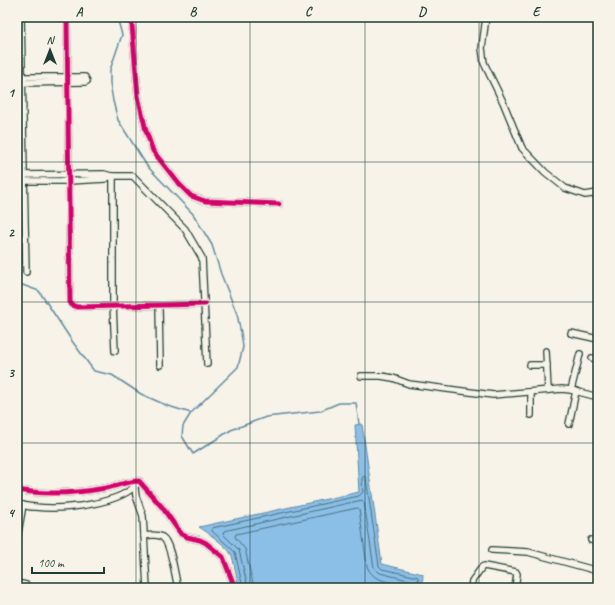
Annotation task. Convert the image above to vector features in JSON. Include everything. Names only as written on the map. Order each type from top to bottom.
[{"type":"street","points":[[21,17],[19,80],[24,178],[26,272]]},
{"type":"street","points":[[67,17],[70,302],[72,305],[77,307],[205,304]]},
{"type":"street","points":[[130,17],[138,96],[146,131],[154,151],[175,178],[191,196],[205,201],[279,204]]},
{"type":"street","points":[[486,17],[482,48],[484,63],[503,102],[522,148],[545,172],[565,188],[585,195],[598,193]]},
{"type":"street","points":[[19,80],[67,79]]},
{"type":"street","points":[[17,175],[24,178],[69,178],[104,174],[112,176],[133,176],[185,229],[202,258],[205,304],[206,364]]},
{"type":"street","points":[[112,176],[113,305],[115,351]]},
{"type":"street","points":[[17,181],[24,178]]},
{"type":"street","points":[[159,306],[160,365]]},
{"type":"street","points":[[571,333],[598,339]]},
{"type":"street","points":[[546,351],[548,390]]},
{"type":"street","points":[[569,424],[580,354]]},
{"type":"street","points":[[530,366],[546,365]]},
{"type":"street","points":[[361,376],[381,376],[393,378],[408,384],[493,395],[562,389],[598,397]]},
{"type":"street","points":[[531,392],[531,415]]},
{"type":"street","points":[[17,490],[26,492],[66,493],[108,488],[131,481],[139,481],[162,508],[181,534],[206,543],[223,557],[235,588]]},
{"type":"street","points":[[17,538],[20,505],[35,508],[59,508],[81,506],[112,500],[135,488],[139,481]]},
{"type":"street","points":[[135,488],[136,496],[143,516],[147,588]]},
{"type":"street","points":[[144,536],[158,535],[164,538],[168,545],[178,588]]},
{"type":"street","points":[[591,540],[598,542]]},
{"type":"street","points":[[492,550],[528,552],[598,571]]},
{"type":"street","points":[[471,588],[472,581],[482,566],[484,566],[516,572],[515,588]]},
{"type":"street","points":[[17,583],[26,585],[25,588]]},
{"type":"water","points":[[362,424],[382,564],[423,574],[422,588],[240,588],[233,560],[229,551],[221,543],[199,527],[359,492],[355,425]]},
{"type":"waterway","points":[[117,17],[122,35],[110,70],[110,83],[118,120],[147,166],[193,214],[212,245],[221,274],[237,314],[241,333],[243,347],[238,367],[191,413],[183,426],[182,436],[193,454],[231,430],[266,417],[320,411],[339,403],[356,403],[359,424]]},
{"type":"waterway","points":[[17,283],[39,291],[94,371],[112,375],[141,394],[168,406],[191,413]]},
{"type":"cycle path","points":[[67,17],[70,302],[72,305],[77,307],[205,304]]},
{"type":"cycle path","points":[[130,17],[138,96],[146,131],[153,151],[179,184],[191,196],[205,201],[279,204]]},
{"type":"cycle path","points":[[17,490],[51,493],[73,492],[106,488],[139,481],[162,507],[181,534],[206,543],[223,557],[235,588]]}]
